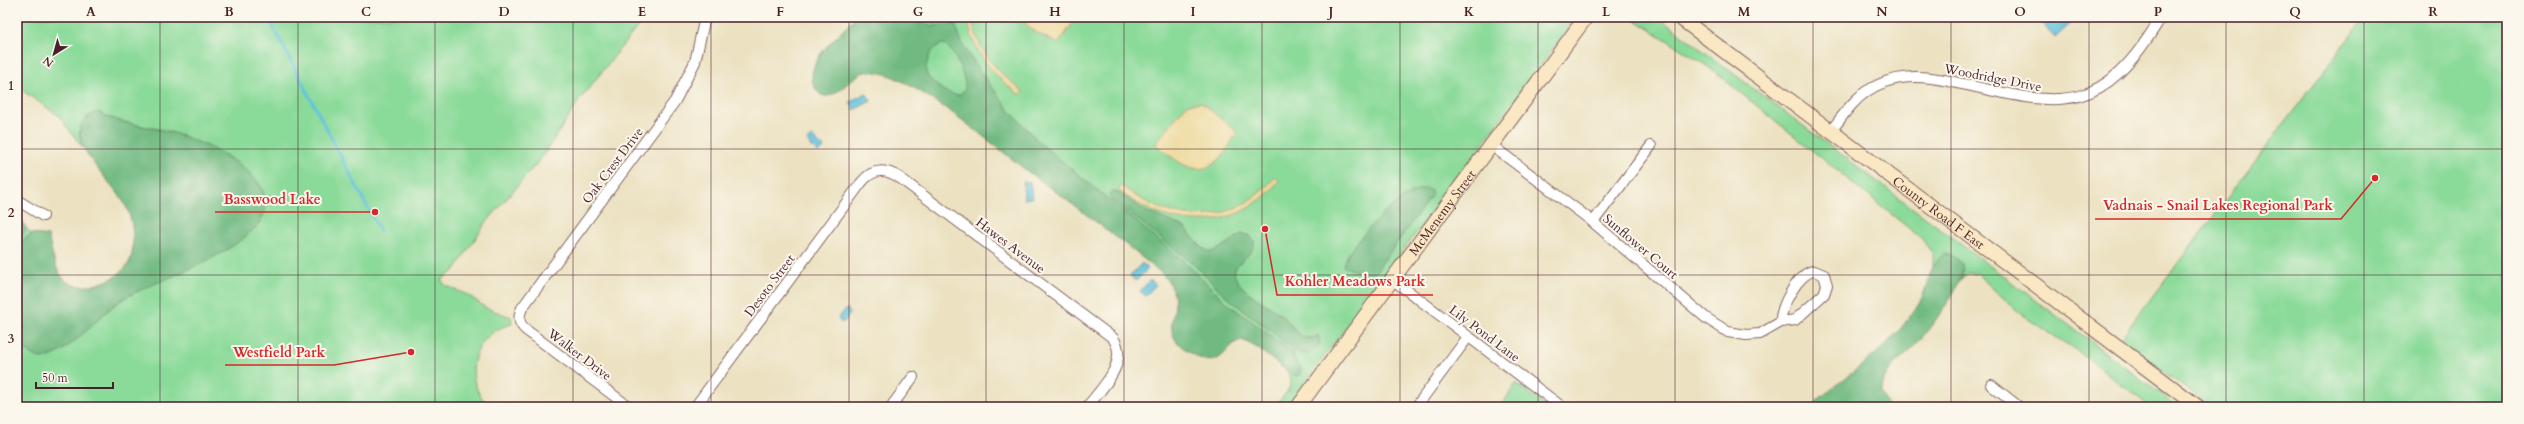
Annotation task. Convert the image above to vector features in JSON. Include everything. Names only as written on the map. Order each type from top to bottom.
[{"type":"street","name":"Oak Crest Drive","points":[[519,319],[522,308],[675,101],[695,62],[704,17]]},
{"type":"street","name":"McMenemy Street","points":[[1298,407],[1586,17]]},
{"type":"street","name":"County Road F East","points":[[1679,17],[2198,407]]},
{"type":"street","name":"Woodridge Drive","points":[[1831,131],[1846,111],[1867,91],[1880,84],[1908,76],[1934,78],[2047,101],[2077,97],[2102,86],[2115,77],[2136,54],[2161,17]]},
{"type":"street","name":"Sunflower Court","points":[[1491,145],[1593,222],[1706,318],[1724,330],[1738,335],[1755,334],[1768,330],[1781,322],[1794,321],[1824,294],[1828,285],[1824,275],[1818,272],[1811,272],[1803,277],[1782,308],[1781,322]]},
{"type":"street","points":[[1593,222],[1651,146]]},
{"type":"street","name":"Hawes Avenue","points":[[865,178],[878,170],[895,174],[1113,338],[1118,348],[1116,368],[1087,407]]},
{"type":"street","name":"Desoto Street","points":[[695,407],[865,178]]},
{"type":"street","points":[[17,200],[43,216]]},
{"type":"street","name":"Lily Pond Lane","points":[[1392,279],[1562,407]]},
{"type":"street","name":"Walker Drive","points":[[519,319],[526,330],[629,407]]},
{"type":"street","points":[[1416,407],[1468,337]]},
{"type":"street","points":[[891,407],[913,377]]},
{"type":"street","points":[[1991,386],[2019,407]]},
{"type":"green space","points":[[17,17],[645,17],[578,102],[543,156],[485,224],[454,271],[441,280],[445,285],[468,295],[486,308],[511,317],[512,324],[498,329],[487,337],[480,347],[475,359],[473,371],[475,384],[481,396],[490,407],[17,407],[17,215],[30,233],[47,236],[75,339],[103,313],[134,292],[197,265],[244,238],[260,222],[266,205],[259,186],[255,180],[240,166],[209,148],[175,134],[121,121],[98,113],[80,143],[83,148],[58,115],[17,87]]},
{"type":"green space","points":[[855,17],[906,17],[933,26],[955,24],[963,45],[979,70],[1010,111],[1041,144],[1184,261],[1227,303],[1294,353],[1293,358],[1301,368],[1300,374],[1296,376],[1291,374],[1256,347],[1242,340],[1234,343],[1219,358],[1212,361],[1199,358],[1182,347],[1175,339],[1172,331],[1175,300],[1173,291],[1166,278],[1159,271],[958,117],[911,86],[892,76],[878,72],[865,72],[837,92],[823,96],[817,91],[812,80],[813,70],[821,53]],"holes":[[[944,44],[955,57],[964,78],[965,89],[960,95],[946,92],[933,82],[927,75],[926,71],[928,61],[932,51],[939,45]]]},
{"type":"green space","points":[[892,17],[1577,17],[1287,407],[1274,407],[1290,386],[1290,376],[1287,371],[1296,376],[1301,372],[869,48]]},
{"type":"green space","points":[[917,17],[953,17],[935,22]]},
{"type":"green space","points":[[1631,17],[1658,17],[2178,407],[2150,407],[2091,360],[2022,315],[1977,274],[1967,273],[1959,283],[1962,277],[1962,264],[1956,258],[1937,260],[1933,270],[1933,254],[1921,238],[1710,68]]},
{"type":"green space","points":[[2365,17],[2507,17],[2507,407],[2210,407],[2120,339]]},
{"type":"green space","points":[[98,112],[126,123],[174,133],[199,142],[227,156],[240,165],[260,185],[265,197],[264,214],[253,231],[234,245],[210,259],[123,299],[59,353],[49,357],[40,358],[28,352],[17,343],[17,244],[32,234],[48,236],[56,267],[60,274],[71,284],[79,286],[97,284],[119,274],[130,261],[132,254],[133,231],[127,209],[122,199],[87,154],[81,141],[80,129],[85,119]]},
{"type":"green space","points":[[1427,188],[1432,192],[1431,196],[1374,274],[1368,276],[1343,266],[1346,257],[1353,247],[1373,224],[1396,203],[1415,191]]},
{"type":"green space","points":[[1112,191],[1117,192],[1147,212],[1184,227],[1202,248],[1210,252],[1219,249],[1242,234],[1249,235],[1254,241],[1254,246],[1235,271],[1235,276],[1238,282],[1249,293],[1284,317],[1301,335],[1309,338],[1318,335],[1320,344],[1309,354],[1299,353],[1229,299],[1190,261],[1111,199],[1109,195]]},
{"type":"green space","points":[[17,215],[26,230],[17,240]]},
{"type":"green space","points":[[1946,254],[1953,256],[1962,264],[1962,271],[1959,281],[1947,304],[1931,326],[1918,342],[1889,371],[1885,378],[1881,392],[1889,407],[1813,407],[1819,399],[1874,355],[1898,332],[1923,296],[1936,262]]},
{"type":"green space","points":[[1516,383],[1547,407],[1501,407]]},
{"type":"sand","points":[[967,17],[972,17],[974,29],[983,50],[997,68],[1023,91],[1020,95],[1001,79],[985,62],[974,41]]},
{"type":"sand","points":[[1021,17],[1077,17],[1058,44],[1030,29]]},
{"type":"sand","points":[[1201,102],[1237,132],[1228,148],[1219,159],[1210,166],[1201,169],[1191,168],[1181,163],[1155,144],[1187,104]]},
{"type":"sand","points":[[1275,177],[1279,181],[1262,199],[1242,211],[1222,218],[1201,221],[1180,219],[1158,213],[1138,204],[1118,190],[1122,186],[1141,199],[1161,208],[1181,214],[1201,216],[1221,213],[1240,206],[1258,194]]},
{"type":"water","points":[[2038,17],[2078,17],[2056,37],[2049,32]]},
{"type":"water","points":[[866,93],[871,101],[854,110],[850,102]]},
{"type":"water","points":[[812,136],[824,148],[818,153],[807,141]]},
{"type":"water","points":[[1023,182],[1030,182],[1032,198],[1024,199]]},
{"type":"water","points":[[1142,263],[1148,269],[1136,281],[1130,276]]},
{"type":"water","points":[[1150,280],[1156,285],[1145,296],[1140,291]]},
{"type":"water","points":[[847,308],[850,314],[844,322],[840,322],[838,318]]},
{"type":"waterway","points":[[268,17],[380,231]]},
{"type":"place","name":"Vadnais - Snail Lakes Regional Park","points":[[2375,178]]},
{"type":"place","name":"Basswood Lake","points":[[375,212]]},
{"type":"place","name":"Kohler Meadows Park","points":[[1265,229]]},
{"type":"place","name":"Westfield Park","points":[[411,352]]}]
